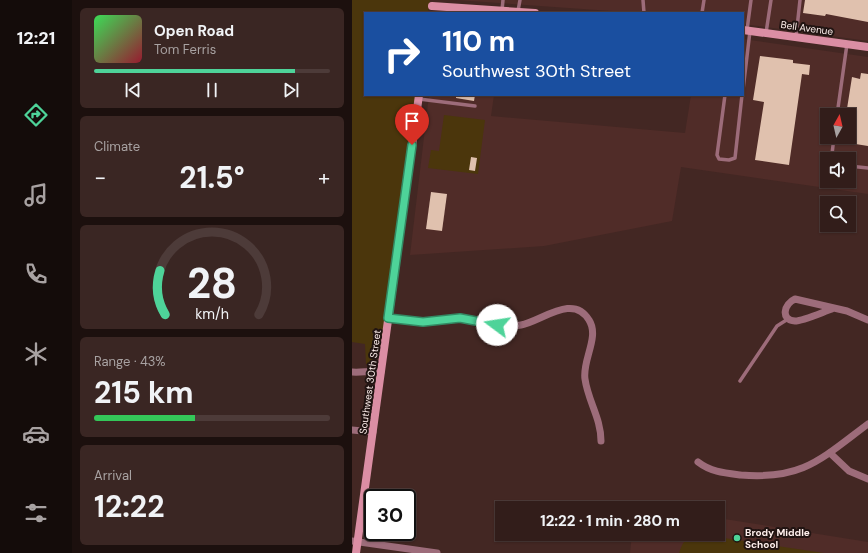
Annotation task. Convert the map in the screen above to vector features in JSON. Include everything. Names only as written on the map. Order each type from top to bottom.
[{"type":"street","points":[[432,6],[518,12]]},
{"type":"street","name":"Bell Avenue","points":[[747,30],[868,47]]},
{"type":"street","name":"Southwest 30th Street","points":[[356,553],[355,542],[373,432],[380,372],[419,97]]},
{"type":"street","points":[[832,309],[796,321],[789,319],[785,314],[785,308],[789,302],[795,299],[832,309],[847,311],[868,320]]},
{"type":"street","points":[[388,318],[423,322],[460,318],[506,326],[529,324],[561,309],[575,309],[581,311],[592,326],[593,333],[584,377],[588,393],[600,423],[601,441]]},
{"type":"street","points":[[352,372],[368,370],[380,372]]},
{"type":"street","points":[[698,462],[707,469],[718,473],[770,476],[801,469],[830,453],[868,424]]},
{"type":"street","points":[[352,430],[373,432]]},
{"type":"street","points":[[830,453],[849,471],[868,479]]},
{"type":"street","points":[[355,542],[437,553]]},
{"type":"lane","points":[[502,11],[503,0]]},
{"type":"lane","points":[[518,12],[520,0]]},
{"type":"lane","points":[[643,0],[644,12]]},
{"type":"lane","points":[[702,12],[704,0]]},
{"type":"lane","points":[[744,76],[747,30],[752,0]]},
{"type":"lane","points":[[766,32],[771,0]]},
{"type":"lane","points":[[796,37],[800,0]]},
{"type":"lane","points":[[837,108],[848,44]]},
{"type":"lane","points":[[725,96],[717,155],[719,159],[729,160],[735,158],[742,96]]},
{"type":"lane","points":[[419,97],[475,106]]},
{"type":"lane","points":[[856,167],[868,168]]},
{"type":"lane","points":[[740,381],[777,326],[789,319]]},
{"type":"shaded area","points":[[352,0],[430,0],[428,12],[364,12],[364,96],[418,96],[385,337],[381,336],[380,347],[376,349],[375,358],[371,363],[366,364],[365,344],[352,342]]},
{"type":"shaded area","points":[[456,0],[868,0],[868,41],[744,24],[744,12],[626,12]]},
{"type":"shaded area","points":[[744,39],[868,57],[868,194],[826,188],[856,188],[856,152],[820,152],[820,187],[681,167],[672,221],[544,246],[410,255],[429,96],[494,96],[491,116],[685,133],[691,96],[744,96]]},
{"type":"shaded area","points":[[444,115],[485,120],[478,174],[428,168],[431,150],[439,151]]},
{"type":"shaded area","name":"Brody Middle School","points":[[725,519],[868,542],[868,553],[630,553],[631,541],[725,541]]},
{"type":"shaded area","points":[[725,538],[824,553],[679,553],[685,541],[725,541]]},
{"type":"building","points":[[805,0],[868,0],[868,22],[826,14],[825,16],[803,13]]},
{"type":"building","points":[[760,56],[793,60],[793,63],[810,65],[809,75],[802,74],[789,165],[755,160],[764,102],[753,100]]},
{"type":"building","points":[[861,73],[868,74],[868,146],[856,144],[856,108],[847,108],[852,77],[860,79]]},
{"type":"building","points":[[456,96],[475,96],[474,101],[456,98]]},
{"type":"building","points":[[471,157],[477,158],[475,171],[469,170]]},
{"type":"building","points":[[431,192],[447,194],[442,231],[426,229]]},
{"type":"place","name":"Brody Middle School","points":[[737,538]]},
{"type":"route","points":[[412,145],[388,318],[423,322],[447,318],[460,318],[472,319],[497,325]]}]
